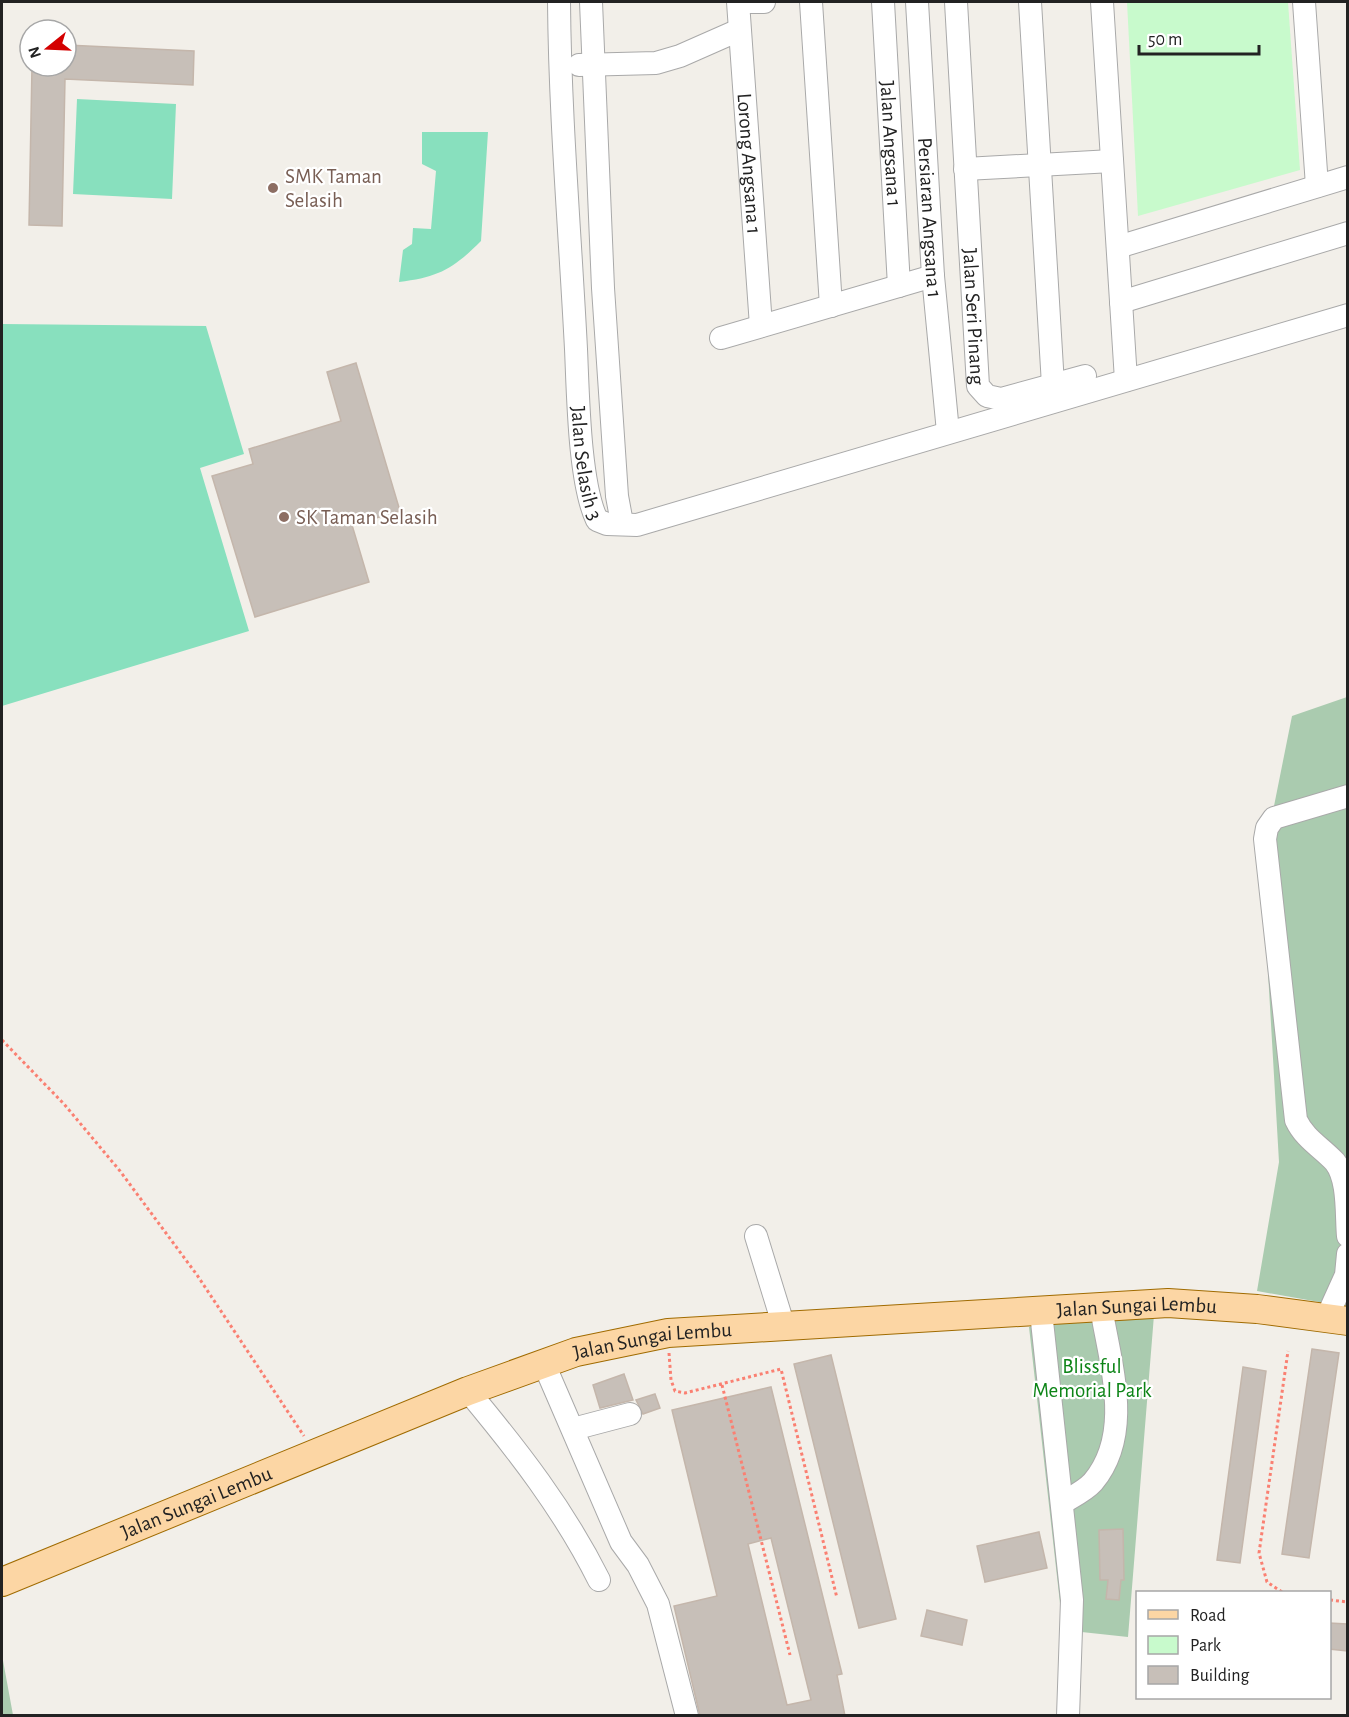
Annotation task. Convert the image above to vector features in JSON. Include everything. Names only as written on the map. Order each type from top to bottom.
[{"type":"main road","name":"Jalan Sungai Lembu","points":[[2,1582],[468,1391],[576,1352],[668,1334],[1168,1303],[1337,1319]]},
{"type":"street","name":"Jalan Selasih 3","points":[[559,2],[560,65],[576,367],[588,502],[597,520],[607,524],[622,523],[617,496],[603,288],[591,2]]},
{"type":"street","name":"Lorong Angsana 1","points":[[738,2],[761,326]]},
{"type":"street","points":[[744,2],[764,2]]},
{"type":"street","points":[[811,2],[831,306]]},
{"type":"street","name":"Jalan Angsana 1","points":[[883,2],[898,286]]},
{"type":"street","name":"Persiaran Angsana 1","points":[[917,2],[933,276],[948,432]]},
{"type":"street","name":"Jalan Seri Pinang","points":[[956,2],[978,386],[987,396],[1002,399],[1053,385],[1126,373],[1347,315]]},
{"type":"street","points":[[1030,2],[1053,385]]},
{"type":"street","points":[[1102,2],[1126,373]]},
{"type":"street","points":[[1304,2],[1317,186]]},
{"type":"street","points":[[560,65],[656,63],[680,56],[739,30]]},
{"type":"street","points":[[965,169],[1112,161]]},
{"type":"street","points":[[1118,247],[1317,186],[1347,181]]},
{"type":"street","points":[[1121,302],[1347,233]]},
{"type":"street","points":[[721,338],[933,276]]},
{"type":"street","name":"Jalan Seri Pinang","points":[[622,523],[637,525],[948,432],[1347,299]]},
{"type":"street","points":[[1347,796],[1274,818],[1267,828],[1265,839],[1296,1120],[1303,1133],[1336,1164],[1344,1181],[1347,1236]]},
{"type":"street","points":[[756,1236],[783,1327]]},
{"type":"street","points":[[1337,1319],[1347,1268]]},
{"type":"street","points":[[1062,1503],[1092,1483],[1112,1452],[1117,1410],[1101,1307]]},
{"type":"street","points":[[1041,1312],[1072,1600],[1068,1716]]},
{"type":"street","points":[[544,1364],[621,1542],[638,1565],[658,1604],[687,1716]]},
{"type":"street","points":[[468,1391],[550,1494],[599,1580]]},
{"type":"street","points":[[573,1429],[630,1414]]},
{"type":"path","points":[[2,1040],[64,1104],[120,1171],[197,1275],[316,1454]]},
{"type":"path","points":[[668,1334],[671,1380],[675,1391],[686,1393],[781,1369],[837,1598]]},
{"type":"path","points":[[1279,1591],[1267,1582],[1258,1553],[1288,1351]]},
{"type":"path","points":[[722,1385],[790,1655]]},
{"type":"path","points":[[1331,1600],[1347,1602]]},
{"type":"green space","points":[[1127,2],[1288,2],[1300,170],[1138,216]]},
{"type":"green space","points":[[77,99],[176,104],[172,199],[73,194]]},
{"type":"green space","points":[[422,132],[488,132],[481,241],[462,259],[445,270],[399,282],[403,250],[412,244],[413,228],[431,229],[436,171],[422,164]]},
{"type":"green space","points":[[2,324],[206,326],[244,454],[200,468],[249,631],[2,706]]},
{"type":"green space","points":[[1347,697],[1347,1307],[1257,1291],[1279,1162],[1260,834],[1274,806],[1292,716]]},
{"type":"green space","name":"Blissful Memorial Park","points":[[1154,1315],[1128,1637],[1063,1630],[1029,1327]]},
{"type":"green space","points":[[2,1655],[13,1715],[2,1715]]},
{"type":"building","points":[[78,46],[194,51],[193,85],[65,79],[62,226],[29,225],[32,78],[78,78]]},
{"type":"building","points":[[356,363],[400,511],[352,525],[369,582],[255,617],[212,476],[253,464],[249,449],[341,421],[327,372]]},
{"type":"building","points":[[1312,1349],[1339,1353],[1309,1558],[1282,1554]]},
{"type":"building","points":[[831,1355],[896,1619],[859,1628],[794,1364]]},
{"type":"building","points":[[1243,1367],[1266,1371],[1240,1563],[1217,1560]]},
{"type":"building","points":[[624,1374],[633,1400],[600,1408],[593,1385]]},
{"type":"building","points":[[771,1387],[842,1674],[837,1675],[845,1716],[700,1716],[674,1606],[717,1596],[672,1410]],"holes":[[[771,1538],[811,1700],[787,1705],[748,1544]]]},
{"type":"building","points":[[655,1394],[660,1408],[643,1414],[636,1400]]},
{"type":"building","points":[[1123,1529],[1124,1580],[1121,1580],[1119,1600],[1106,1599],[1108,1580],[1100,1580],[1099,1530]]},
{"type":"building","points":[[1039,1532],[1047,1568],[985,1582],[977,1546]]},
{"type":"building","points":[[927,1610],[967,1620],[962,1645],[921,1636]]},
{"type":"building","points":[[1331,1623],[1347,1624],[1347,1651],[1331,1649]]},
{"type":"place","name":"SMK Taman Selasih","points":[[273,188]]},
{"type":"place","name":"SK Taman Selasih","points":[[284,517]]}]
